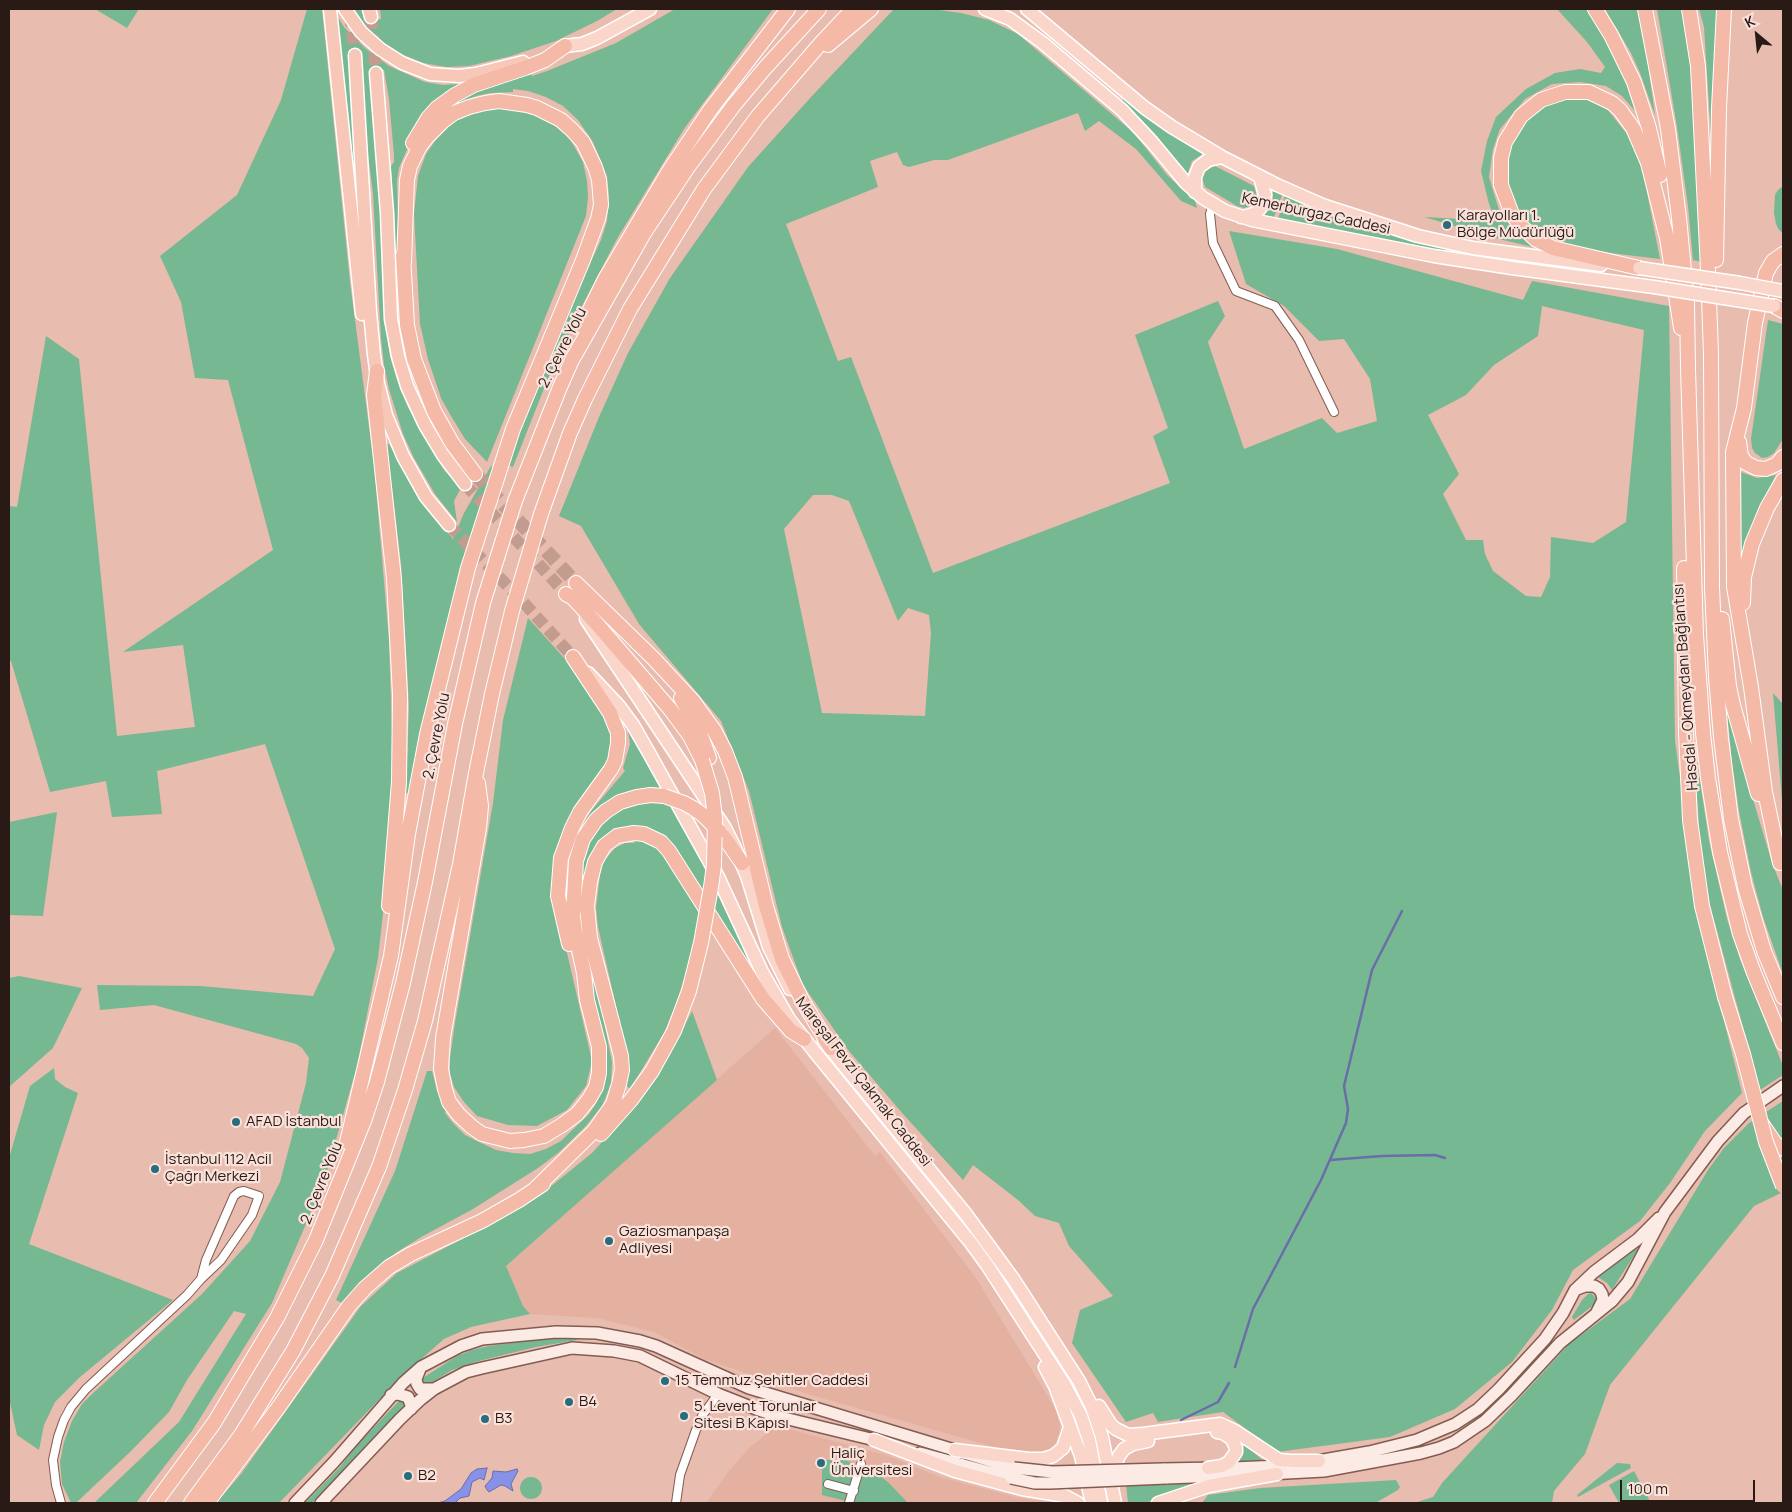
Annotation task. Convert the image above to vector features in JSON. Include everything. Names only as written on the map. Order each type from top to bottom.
[{"type":"highway","points":[[330,9],[364,331],[366,346],[377,371],[374,395],[394,579],[400,695],[399,782],[394,861],[384,950],[382,996]]},
{"type":"highway","points":[[345,9],[361,32],[380,50],[402,63],[430,74],[459,76],[476,74],[517,64],[565,46]]},
{"type":"highway","points":[[572,360],[574,346],[592,305],[642,213],[686,144],[788,9]]},
{"type":"highway","name":"2. Çevre Yolu","points":[[155,1503],[214,1423],[257,1354],[298,1279],[334,1200],[369,1105],[396,1012],[426,874],[455,724],[487,588],[525,474],[548,414],[572,360],[644,233],[688,167],[734,105],[819,9]]},
{"type":"highway","points":[[191,1503],[227,1456],[255,1414],[313,1314],[351,1233],[378,1167],[405,1090],[426,1021],[460,864],[476,773],[505,640],[522,574],[556,472],[585,399],[630,309],[704,188],[758,116],[853,9]]},
{"type":"highway","points":[[798,70],[871,9]]},
{"type":"highway","points":[[1595,9],[1621,55],[1634,82],[1644,110],[1655,152],[1665,204],[1667,238],[1680,324],[1687,348]]},
{"type":"highway","points":[[1645,9],[1668,129],[1676,192],[1689,326],[1687,348]]},
{"type":"highway","points":[[1689,9],[1698,66],[1710,320]]},
{"type":"highway","points":[[1710,320],[1715,308],[1719,108],[1724,9]]},
{"type":"highway","points":[[470,479],[430,403],[414,358],[407,325],[401,215],[403,175],[411,147],[428,118],[437,108],[455,94],[474,85],[545,60],[565,46]]},
{"type":"highway","points":[[355,55],[370,312],[377,371],[384,406],[396,443],[417,483],[449,524]]},
{"type":"highway","points":[[376,73],[387,213],[392,328],[398,356],[407,386],[424,425],[443,455],[470,479]]},
{"type":"highway","points":[[1639,268],[1553,248],[1535,239],[1520,225],[1505,199],[1500,173],[1505,142],[1520,116],[1541,100],[1565,92],[1589,92],[1612,103],[1634,128],[1643,148],[1667,238]]},
{"type":"highway","points":[[334,1200],[391,956],[408,834],[427,734],[468,568],[513,429],[598,219],[601,205],[599,180],[592,160],[582,142],[561,120],[528,104],[500,101],[485,103],[469,107],[448,117],[420,146],[410,166],[407,180],[404,263]]},
{"type":"highway","points":[[1782,866],[1765,792],[1745,651],[1738,622],[1734,587],[1733,452],[1744,408],[1755,323],[1766,273],[1773,261],[1783,254]]},
{"type":"highway","name":"Hasdal - Okmeydanı Bağlantısı","points":[[1710,320],[1711,561],[1716,677],[1721,738],[1731,819],[1745,888],[1764,950],[1782,994]]},
{"type":"highway","name":"Hasdal - Okmeydanı Bağlantısı","points":[[1687,348],[1696,636],[1708,778],[1720,852],[1733,909],[1743,942],[1783,1043]]},
{"type":"highway","points":[[1738,433],[1741,456],[1746,463],[1756,468],[1766,469],[1777,464],[1783,457]]},
{"type":"highway","points":[[1692,469],[1686,486],[1684,501],[1688,801],[1692,846],[1702,906],[1725,997],[1743,1054],[1766,1142],[1783,1186]]},
{"type":"highway","points":[[1745,651],[1743,588],[1748,558],[1758,528],[1783,480]]},
{"type":"highway","points":[[1711,502],[1720,544],[1722,628],[1729,686],[1767,828],[1782,866]]},
{"type":"highway","points":[[576,583],[653,658],[693,701],[707,720],[725,751],[735,777],[766,906],[782,960],[794,986],[831,1048]]},
{"type":"highway","points":[[566,594],[573,598],[597,624],[670,709],[706,761]]},
{"type":"highway","points":[[207,1503],[278,1408],[349,1306],[365,1288],[383,1271],[404,1258],[482,1221],[536,1189],[567,1166],[604,1131],[631,1100],[652,1071],[674,1031],[689,991],[702,936],[714,865],[716,834],[714,803],[699,730],[678,694],[626,633]]},
{"type":"highway","points":[[476,773],[481,806],[479,828],[441,1054],[441,1069],[450,1102],[459,1115],[472,1127],[482,1134],[510,1140],[524,1140],[544,1136],[562,1126],[577,1114],[596,1087],[599,1073],[599,1046],[562,919],[558,896],[559,875],[561,858],[572,828],[584,804],[615,761],[618,733],[610,712],[572,657]]},
{"type":"highway","points":[[587,1000],[584,973],[574,932],[575,867],[583,839],[596,820],[606,811],[620,802],[644,796],[664,796],[684,803],[693,808],[714,826],[742,863]]},
{"type":"highway","points":[[536,1189],[594,1131],[613,1104],[619,1084],[622,1070],[621,1056],[590,938],[587,906],[595,862],[604,846],[617,836],[634,833],[644,834],[661,842],[669,851],[763,1000],[791,1031],[804,1039]]},
{"type":"highway","points":[[1762,1123],[1775,1143],[1783,1149]]},
{"type":"main road","points":[[565,46],[633,9]]},
{"type":"main road","points":[[565,46],[582,44],[597,38],[650,9]]},
{"type":"main road","name":"Kemerburgaz Caddesi","points":[[985,9],[1027,30],[1122,110],[1152,142],[1179,177],[1196,192],[1213,204],[1241,217],[1434,256],[1654,287],[1780,309]]},
{"type":"main road","name":"Kemerburgaz Caddesi","points":[[1027,9],[1146,108],[1172,127],[1260,177],[1325,206],[1418,236],[1473,248],[1639,268],[1783,291]]},
{"type":"main road","points":[[1196,192],[1195,177],[1199,167],[1208,160],[1222,157]]},
{"type":"main road","points":[[1241,217],[1258,212],[1262,206],[1265,195],[1260,177]]},
{"type":"main road","name":"Mareşal Fevzi Çakmak Caddesi","points":[[566,594],[601,641],[725,828],[742,863],[769,947],[782,974],[812,1025],[976,1227],[1014,1280],[1079,1380],[1098,1422],[1115,1503]]},
{"type":"main road","name":"Mareşal Fevzi Çakmak Caddesi","points":[[572,657],[614,701],[637,732],[722,885],[774,993],[804,1039],[966,1236],[1023,1319],[1064,1384],[1081,1416],[1089,1440],[1101,1503]]},
{"type":"main road","points":[[321,1503],[410,1409],[434,1389],[459,1375],[482,1368],[552,1352],[586,1348],[640,1356],[718,1394],[780,1417],[1012,1473],[1277,1474],[1324,1471],[1357,1466],[1430,1450],[1454,1442],[1485,1421],[1560,1343],[1612,1301],[1628,1282],[1666,1212],[1731,1126],[1762,1099],[1783,1086]]},
{"type":"main road","points":[[1208,1468],[1287,1466],[1319,1461],[1369,1452],[1417,1440],[1443,1430],[1489,1400],[1545,1339],[1576,1290],[1594,1272],[1638,1239],[1666,1212]]},
{"type":"main road","points":[[1576,1290],[1585,1286],[1594,1286],[1602,1294],[1603,1300],[1592,1318]]},
{"type":"main road","points":[[1023,1319],[1035,1349],[1055,1386],[1081,1456],[1092,1503]]},
{"type":"main road","points":[[295,1503],[334,1462],[391,1395],[421,1367],[461,1346],[482,1340],[556,1332],[597,1333],[623,1337],[656,1346],[750,1388],[955,1450],[1012,1473]]},
{"type":"main road","points":[[421,1367],[417,1374],[417,1384],[420,1389],[434,1389]]},
{"type":"main road","points":[[1079,1380],[1089,1390],[1111,1425],[1124,1433],[1133,1435],[1220,1424],[1235,1431],[1278,1460],[1291,1462],[1319,1461]]},
{"type":"main road","points":[[391,1395],[398,1394],[408,1397],[411,1405],[410,1409]]},
{"type":"main road","points":[[1430,1450],[1431,1445],[1437,1439],[1462,1424],[1470,1414]]},
{"type":"main road","points":[[955,1450],[1014,1458],[1043,1459],[1053,1456],[1063,1448],[1070,1427]]},
{"type":"main road","points":[[1110,1475],[1124,1449],[1133,1444],[1209,1433],[1223,1433],[1234,1442],[1236,1448],[1234,1458],[1222,1466],[1165,1474]]},
{"type":"main road","points":[[874,1440],[955,1470],[1022,1489],[1065,1496],[1078,1503]]},
{"type":"main road","points":[[1158,1503],[1209,1486],[1277,1474]]},
{"type":"street","points":[[1213,204],[1210,214],[1213,243],[1236,291],[1275,306],[1299,340],[1334,412]]},
{"type":"street","points":[[61,1503],[56,1485],[54,1460],[58,1437],[71,1407],[86,1389],[187,1295],[201,1278],[221,1260],[252,1215],[259,1196],[244,1191],[234,1196],[206,1260],[201,1278]]},
{"type":"street","points":[[676,1503],[680,1475],[696,1430],[702,1416],[718,1394]]},
{"type":"street","points":[[850,1503],[861,1464]]},
{"type":"street","points":[[828,1484],[854,1491]]},
{"type":"shaded area","points":[[775,1028],[875,1156],[880,1152],[976,1278],[1056,1410],[1060,1427],[1053,1450],[1043,1454],[1016,1453],[811,1395],[704,1359],[654,1332],[597,1318],[530,1314],[523,1306],[506,1266]]},
{"type":"shaded area","name":"Haliç Üniversitesi","points":[[777,1426],[889,1456],[940,1477],[1019,1498],[1052,1503],[706,1503],[729,1471],[750,1447]]},
{"type":"green space","points":[[95,9],[139,9],[127,28]]},
{"type":"green space","points":[[307,9],[322,9],[350,282],[374,465],[389,640],[393,762],[389,860],[378,958],[357,1066],[324,1182],[272,1303],[192,1431],[136,1503],[94,1503],[179,1422],[246,1314],[234,1311],[187,1380],[169,1412],[76,1503],[71,1503],[62,1484],[60,1462],[64,1442],[72,1421],[82,1404],[202,1294],[250,1241],[280,1182],[306,1083],[309,1058],[302,1048],[296,1044],[154,1005],[100,1010],[97,985],[200,986],[313,996],[335,949],[265,744],[157,771],[162,814],[112,817],[106,781],[50,792],[11,661],[9,661],[9,506],[17,507],[46,336],[79,359],[117,736],[195,727],[183,645],[123,652],[273,550],[228,380],[195,378],[181,302],[160,256],[237,195],[281,100]]},
{"type":"green space","points":[[353,9],[366,9],[368,21],[381,19],[380,9],[617,9],[556,41],[511,56],[469,66],[446,67],[423,63],[396,52],[370,33]]},
{"type":"green space","points":[[675,9],[773,9],[684,129],[618,237],[583,304],[547,381],[513,467],[507,465],[574,298],[601,240],[607,221],[609,196],[607,176],[593,142],[578,120],[563,106],[546,97],[528,91],[513,89],[513,92],[476,96],[447,110],[479,89],[547,71],[616,43]]},
{"type":"green space","points":[[894,9],[932,9],[961,13],[989,20],[1018,34],[1134,133],[1167,175],[1195,201],[1197,208],[1181,201],[1136,149],[1099,121],[1085,131],[1078,113],[948,160],[934,160],[909,167],[903,165],[897,152],[870,161],[878,187],[786,224],[838,361],[851,357],[933,573],[1170,483],[1153,436],[1168,428],[1135,335],[1218,301],[1225,316],[1208,342],[1244,449],[1322,418],[1337,433],[1377,421],[1370,379],[1344,339],[1319,341],[1284,306],[1246,284],[1229,231],[1337,249],[1523,300],[1532,281],[1669,306],[1675,741],[1691,858],[1712,973],[1742,1093],[1705,1131],[1670,1183],[1640,1221],[1573,1270],[1552,1310],[1512,1362],[1455,1409],[1390,1437],[1277,1452],[1223,1412],[1158,1422],[1153,1413],[1126,1422],[1072,1343],[1080,1310],[1113,1296],[1069,1246],[1059,1223],[1035,1216],[1018,1200],[973,1165],[963,1180],[849,1051],[803,985],[782,927],[749,791],[721,721],[639,624],[581,526],[559,516],[599,417],[628,353],[670,278],[748,167]],"holes":[[[1542,306],[1644,330],[1626,522],[1593,543],[1551,537],[1550,577],[1541,597],[1526,596],[1493,571],[1485,554],[1483,540],[1466,540],[1443,494],[1459,474],[1428,415],[1466,395],[1494,365],[1538,336]],[[813,495],[832,495],[849,501],[898,621],[908,608],[929,615],[931,633],[925,716],[822,713],[784,529]]]},
{"type":"green space","points":[[1557,9],[1586,9],[1603,35],[1623,74],[1635,111],[1622,96],[1606,86],[1580,82],[1552,84],[1525,99],[1500,129],[1493,149],[1489,177],[1499,210],[1516,233],[1537,248],[1424,217],[1496,221],[1489,204],[1481,171],[1487,141],[1496,117],[1526,89],[1555,73],[1580,69],[1601,73],[1605,67],[1587,42]]},
{"type":"green space","points":[[1605,9],[1638,9],[1655,115],[1631,53]]},
{"type":"green space","points":[[1657,9],[1683,9],[1693,67],[1701,262],[1693,260],[1677,127]]},
{"type":"green space","points":[[1699,9],[1719,9],[1711,136],[1704,27]]},
{"type":"green space","points":[[336,14],[344,27],[365,48],[389,66],[425,82],[443,85],[458,84],[448,92],[412,138],[399,168],[397,181],[399,254],[396,255],[391,166],[394,162],[394,155],[389,99],[384,70],[372,71],[384,231],[386,329],[390,356],[407,405],[423,436],[444,470],[461,488],[454,501],[457,522],[435,494],[414,458],[403,434],[389,389],[381,339],[373,194],[364,123],[359,52],[349,52],[357,195]]},
{"type":"green space","points":[[1571,97],[1600,104],[1608,110],[1627,134],[1636,150],[1644,177],[1660,259],[1577,249],[1545,241],[1532,232],[1511,201],[1505,172],[1507,154],[1514,135],[1536,109]]},
{"type":"green space","points":[[1123,99],[1203,154],[1192,161],[1187,176],[1139,119],[1121,102]]},
{"type":"green space","points":[[505,107],[528,111],[548,120],[570,139],[583,162],[588,197],[586,216],[487,462],[465,439],[451,416],[441,398],[428,359],[420,324],[414,214],[418,176],[426,154],[435,141],[455,120],[468,113],[483,109]]},
{"type":"green space","points":[[1215,166],[1254,186],[1257,196],[1252,205],[1244,208],[1237,206],[1205,187],[1202,178],[1205,171]]},
{"type":"green space","points":[[1783,186],[1783,233],[1776,224],[1774,213],[1775,195]]},
{"type":"green space","points":[[1273,191],[1282,195],[1274,217],[1264,216],[1273,199]]},
{"type":"green space","points":[[1285,196],[1340,218],[1395,236],[1446,249],[1445,251],[1278,219]]},
{"type":"green space","points":[[1768,320],[1783,324],[1783,439],[1774,453],[1762,458],[1752,448],[1751,439]]},
{"type":"green space","points":[[387,444],[389,444],[422,502],[453,539],[464,513],[491,466],[493,467],[468,547],[412,794],[406,793],[409,706],[406,650],[401,564]]},
{"type":"green space","points":[[1741,472],[1757,478],[1776,475],[1756,514],[1741,557]]},
{"type":"green space","points":[[528,618],[565,659],[601,706],[613,730],[613,754],[557,855],[564,940],[592,1061],[586,1086],[567,1110],[537,1126],[508,1125],[477,1116],[454,1087],[450,1074],[450,1058],[455,1023],[493,803],[503,720]]},
{"type":"green space","points":[[1773,693],[1783,704],[1783,802],[1782,800]]},
{"type":"green space","points":[[1727,712],[1772,863],[1783,890],[1783,974],[1763,917],[1751,872],[1739,811]]},
{"type":"green space","points":[[628,731],[631,731],[663,788],[644,791],[577,836],[591,811],[625,771],[623,768],[630,744]]},
{"type":"green space","points":[[1693,734],[1709,841],[1727,919],[1740,959],[1783,1066],[1783,1075],[1760,1090],[1710,905],[1700,843]]},
{"type":"green space","points":[[653,802],[671,805],[697,850],[724,904],[755,977],[687,868],[635,828],[589,864],[598,992],[612,1062],[611,1084],[602,1106],[585,1127],[558,1153],[538,1168],[473,1209],[397,1252],[370,1274],[342,1303],[336,1300],[395,1171],[427,1071],[432,1071],[437,1091],[446,1110],[445,1113],[453,1123],[465,1135],[496,1150],[530,1154],[546,1149],[561,1141],[589,1114],[597,1102],[605,1083],[607,1057],[578,925],[581,866],[589,839],[608,817],[621,808],[637,803]]},
{"type":"green space","points":[[57,812],[43,916],[9,915],[9,822]]},
{"type":"green space","points":[[636,839],[656,848],[664,855],[700,911],[687,971],[675,1006],[664,1033],[630,1089],[627,1086],[627,1054],[598,927],[596,908],[600,875],[604,861],[615,848],[625,843],[634,843]]},
{"type":"green space","points":[[19,976],[82,988],[53,1048],[9,1087],[9,978]]},
{"type":"green space","points":[[692,1011],[717,1080],[506,1266],[523,1306],[530,1314],[471,1327],[444,1339],[403,1375],[279,1503],[216,1503],[241,1474],[361,1306],[397,1273],[539,1196],[592,1153],[642,1098],[671,1053]]},
{"type":"green space","points":[[54,1068],[55,1079],[65,1087],[78,1093],[29,1244],[173,1300],[80,1377],[55,1402],[44,1425],[39,1450],[17,1435],[9,1398],[9,1158],[30,1086]]},
{"type":"green space","points":[[1783,1101],[1783,1192],[1754,1206],[1610,1385],[1585,1454],[1554,1491],[1552,1503],[1414,1503],[1433,1497],[1442,1483],[1569,1344],[1630,1299],[1708,1170],[1724,1148],[1749,1123]]},
{"type":"green space","points":[[1636,1247],[1638,1249],[1612,1290],[1607,1283],[1598,1277]]},
{"type":"green space","points":[[1591,1293],[1596,1298],[1595,1304],[1574,1320],[1572,1317],[1582,1300]]},
{"type":"green space","points":[[576,1338],[577,1340],[536,1347],[479,1361],[452,1370],[426,1386],[422,1382],[423,1378],[457,1356],[472,1350],[535,1340]]},
{"type":"green space","points":[[400,1400],[404,1400],[406,1406],[312,1503],[305,1503],[340,1467],[355,1447]]},
{"type":"green space","points":[[1240,1441],[1265,1462],[1239,1462],[1242,1453]]},
{"type":"green space","points":[[822,1460],[845,1460],[874,1472],[888,1482],[908,1503],[854,1503],[822,1495]]},
{"type":"green space","points":[[1617,1463],[1630,1464],[1631,1468],[1578,1497],[1577,1495]]},
{"type":"green space","points":[[1634,1471],[1651,1503],[1619,1503],[1609,1485]]},
{"type":"green space","points":[[527,1477],[535,1477],[542,1484],[542,1492],[535,1499],[527,1499],[520,1492],[520,1484]]},
{"type":"green space","points":[[1222,1480],[1166,1495],[1146,1503],[1128,1503],[1126,1484]]},
{"type":"green space","points":[[1396,1480],[1400,1487],[1398,1490],[1377,1502],[1369,1503],[1202,1503],[1208,1495],[1260,1488]]},
{"type":"water","points":[[487,1468],[484,1480],[480,1478],[472,1482],[469,1496],[460,1498],[455,1503],[438,1503],[445,1501],[461,1489],[471,1473],[477,1469]]},
{"type":"water","points":[[517,1469],[518,1471],[511,1484],[513,1491],[501,1485],[489,1492],[487,1490],[485,1486],[492,1478],[493,1471],[506,1472]]},
{"type":"waterway","points":[[1235,1367],[1253,1309],[1321,1180],[1346,1123],[1348,1109],[1344,1086],[1372,970],[1402,911]]},
{"type":"waterway","points":[[1330,1160],[1382,1156],[1435,1155],[1445,1158]]},
{"type":"waterway","points":[[1181,1420],[1218,1402],[1229,1383]]},
{"type":"tunnel","points":[[350,14],[355,55]]},
{"type":"tunnel","points":[[371,17],[376,73]]},
{"type":"tunnel","points":[[475,474],[576,583]]},
{"type":"tunnel","points":[[465,484],[566,594]]},
{"type":"tunnel","points":[[449,525],[573,657]]},
{"type":"place","name":"Karayolları 1. Bölge Müdürlüğü","points":[[1447,225]]},
{"type":"place","name":"AFAD İstanbul","points":[[236,1122]]},
{"type":"place","name":"İstanbul 112 Acil Çağrı Merkezi","points":[[155,1169]]},
{"type":"place","name":"Gaziosmanpaşa Adliyesi","points":[[609,1241]]},
{"type":"place","name":"15 Temmuz Şehitler Caddesi","points":[[665,1381]]},
{"type":"place","name":"B4","points":[[569,1402]]},
{"type":"place","name":"5. Levent Torunlar Sitesi B Kapısı","points":[[684,1416]]},
{"type":"place","name":"B3","points":[[485,1419]]},
{"type":"place","name":"Haliç Üniversitesi","points":[[821,1463]]},
{"type":"place","name":"B2","points":[[408,1476]]}]
